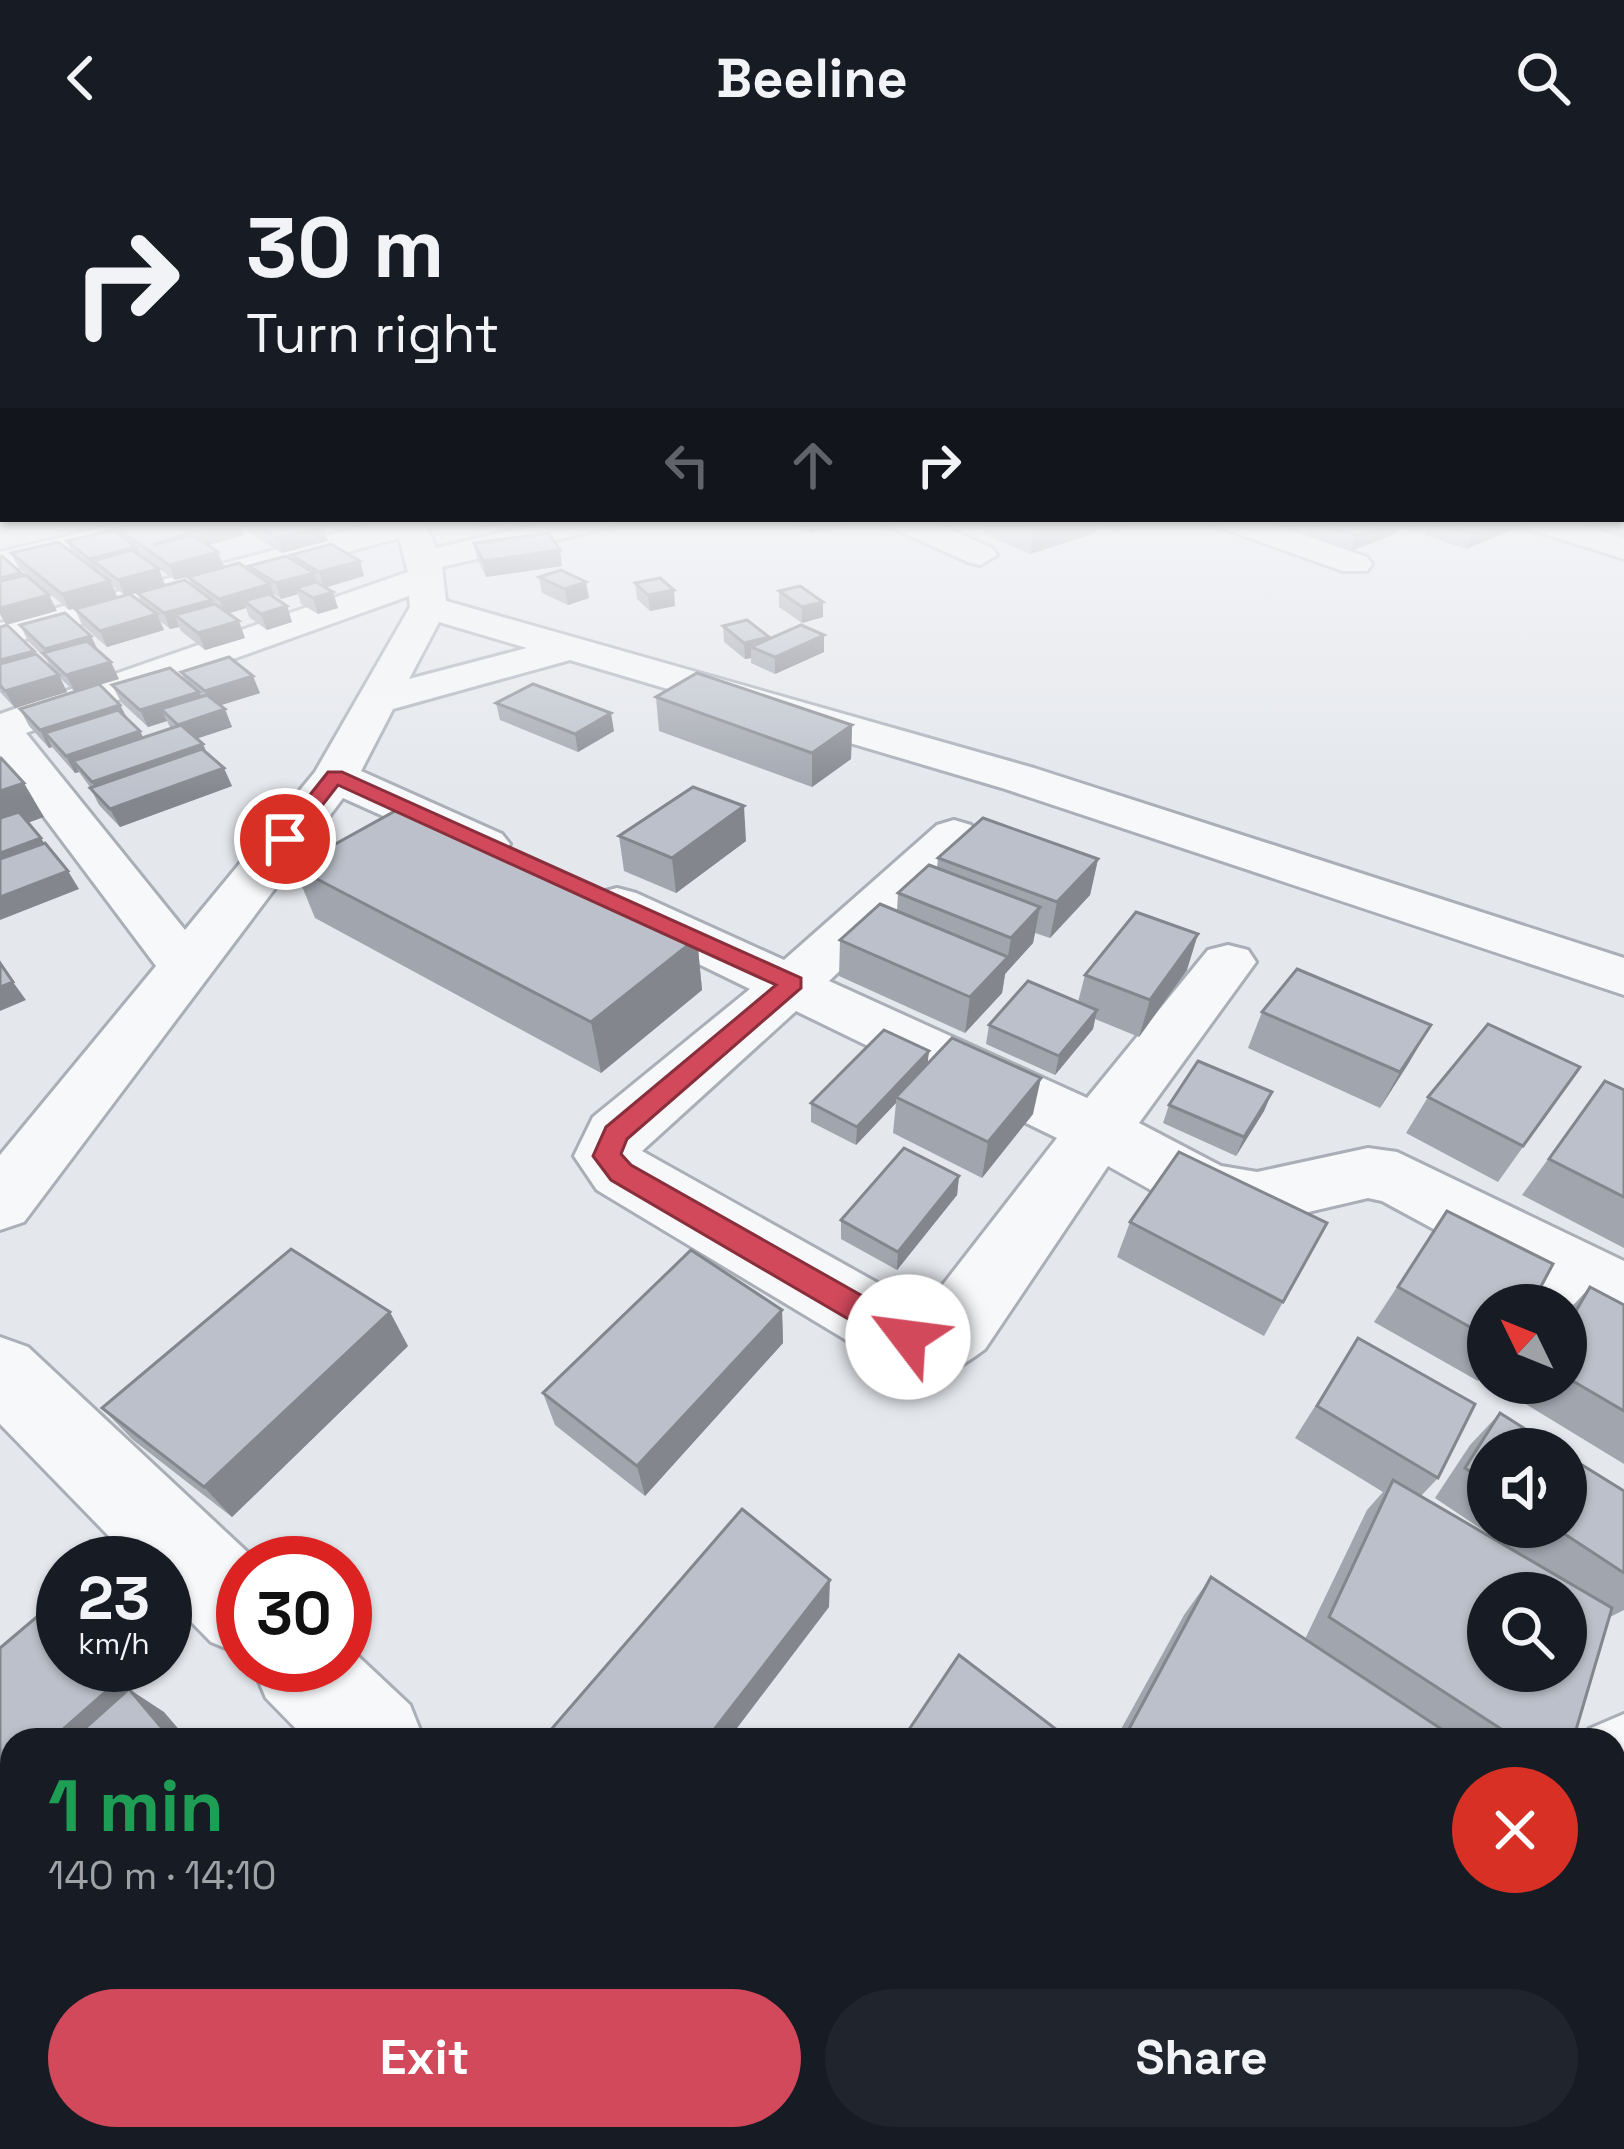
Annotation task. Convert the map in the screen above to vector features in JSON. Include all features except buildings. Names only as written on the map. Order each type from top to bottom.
[{"type":"street","points":[[0,635],[125,612]]},
{"type":"street","points":[[184,965],[0,729],[287,612]]},
{"type":"street","points":[[0,1203],[335,776],[378,700],[403,612]]},
{"type":"street","points":[[511,612],[571,647],[1018,778],[1624,977]]},
{"type":"street","points":[[378,700],[571,647]]},
{"type":"street","points":[[335,776],[793,983],[1098,1130],[1207,1190],[1257,1198],[1368,1173],[1397,1178],[1624,1296]]},
{"type":"street","points":[[954,836],[793,983],[616,1134],[607,1156],[621,1172],[908,1337],[934,1344],[958,1326],[1098,1130],[1228,962]]},
{"type":"street","points":[[0,1371],[216,1583]]},
{"type":"street","points":[[326,1692],[363,1728]]},
{"type":"route","points":[[285,839],[335,776],[793,983],[616,1134],[607,1156],[621,1172],[908,1337]]}]
